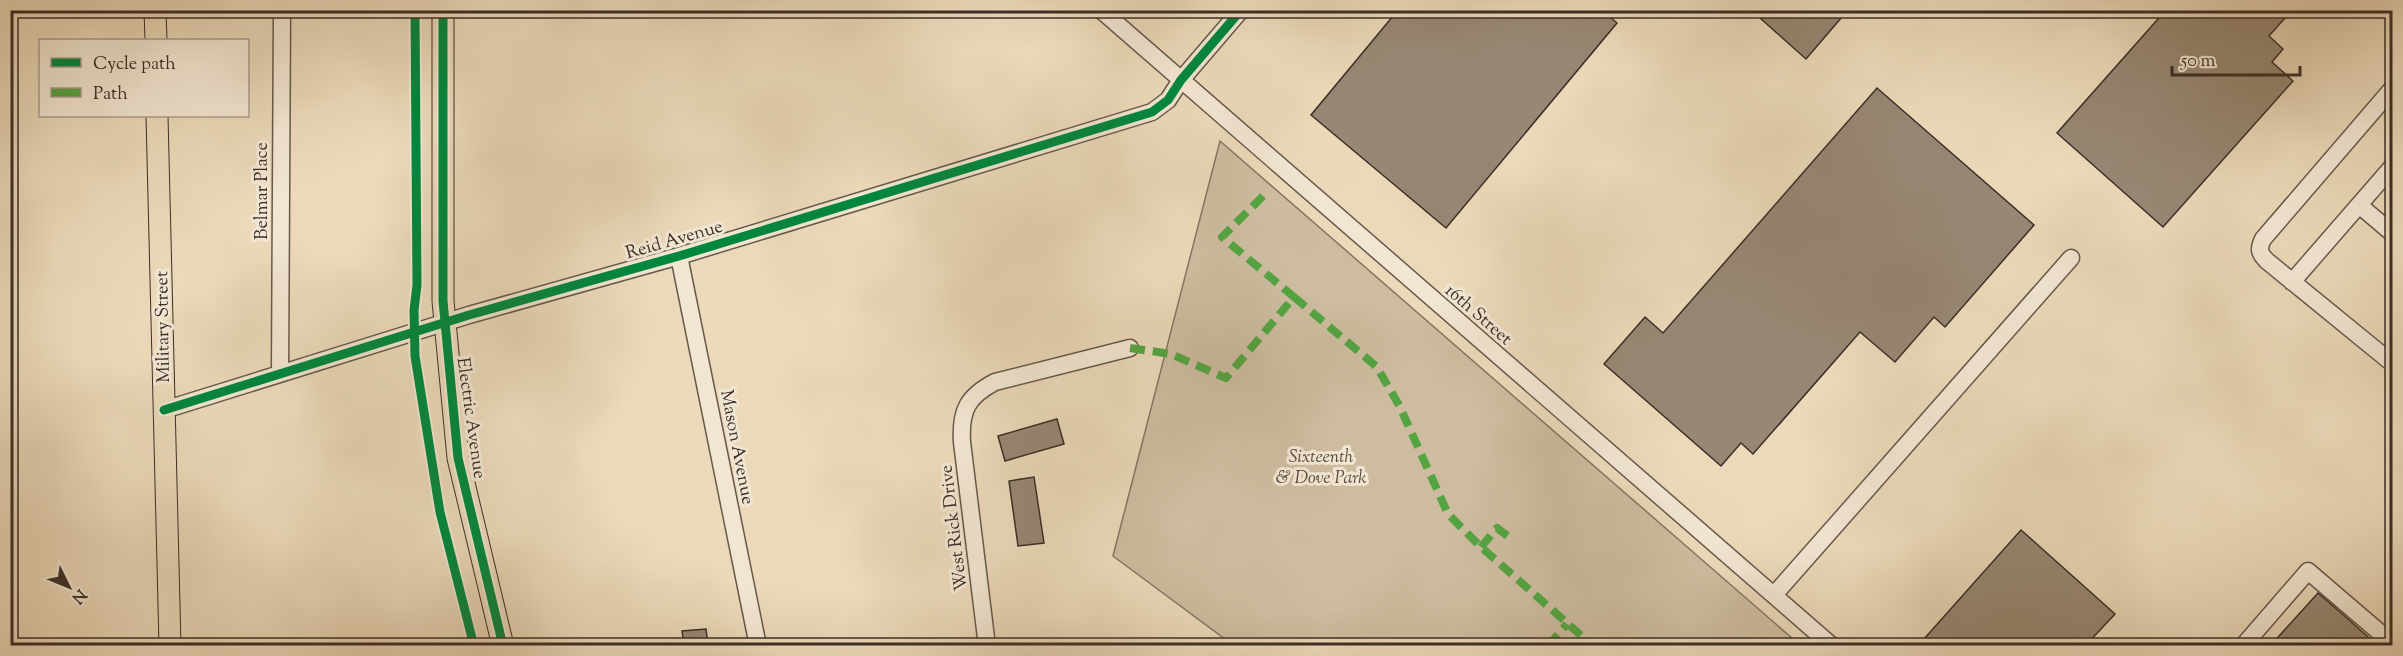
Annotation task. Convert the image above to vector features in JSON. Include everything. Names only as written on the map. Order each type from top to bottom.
[{"type":"main road","points":[[155,10],[156,39]]},
{"type":"main road","name":"Electric Avenue","points":[[443,10],[443,301],[445,324],[458,458],[503,645]]},
{"type":"main road","name":"Military Street","points":[[157,117],[170,645]]},
{"type":"street","name":"Belmar Place","points":[[280,373],[282,10]]},
{"type":"street","name":"16th Street","points":[[1101,10],[1832,645]]},
{"type":"street","name":"Reid Avenue","points":[[164,410],[280,373],[679,256],[1152,112],[1168,100],[1181,80],[1241,10]]},
{"type":"street","points":[[2392,89],[2259,247],[2260,254],[2266,261],[2392,363]]},
{"type":"street","points":[[2292,282],[2392,167]]},
{"type":"street","points":[[2359,205],[2392,233]]},
{"type":"street","name":"Mason Avenue","points":[[679,256],[758,645]]},
{"type":"street","points":[[1774,595],[2071,258]]},
{"type":"street","name":"West Rick Drive","points":[[987,645],[962,442],[961,429],[966,405],[984,388],[995,382],[1130,348]]},
{"type":"street","points":[[2243,645],[2308,571],[2392,643]]},
{"type":"green space","name":"Sixteenth & Dove Park","points":[[1220,141],[1800,645],[1233,645],[1113,556]]},
{"type":"building","points":[[1398,10],[1602,10],[1617,23],[1446,228],[1311,115]]},
{"type":"building","points":[[1751,10],[1848,10],[1806,59]]},
{"type":"building","points":[[2166,10],[2292,10],[2269,36],[2283,49],[2272,62],[2293,81],[2163,227],[2057,133]]},
{"type":"building","points":[[1877,88],[2034,225],[1945,327],[1934,317],[1895,362],[1860,332],[1753,454],[1741,443],[1721,466],[1604,364],[1645,317],[1663,333]]},
{"type":"building","points":[[1057,419],[1064,444],[1005,461],[998,436]]},
{"type":"building","points":[[1034,477],[1044,543],[1018,546],[1009,481]]},
{"type":"building","points":[[2021,530],[2115,614],[2086,645],[1932,645],[1924,639]]},
{"type":"building","points":[[2318,593],[2348,619],[2377,645],[2271,645]]},
{"type":"building","points":[[706,629],[708,645],[684,645],[682,631]]},
{"type":"marked path","points":[[1263,196],[1222,237],[1294,297]]},
{"type":"marked path","points":[[1130,348],[1171,354],[1226,378],[1294,297],[1377,367],[1400,407],[1448,514],[1481,547],[1593,646]]},
{"type":"marked path","points":[[1481,547],[1497,528],[1509,537]]},
{"type":"marked path","points":[[1548,646],[1567,624]]},
{"type":"cycle path","points":[[415,10],[417,285],[414,310],[415,356],[440,512],[474,646]]},
{"type":"cycle path","points":[[443,10],[443,301],[458,458],[503,646]]},
{"type":"cycle path","points":[[164,410],[469,315],[679,256],[1152,112],[1168,100],[1181,80],[1241,10]]}]
